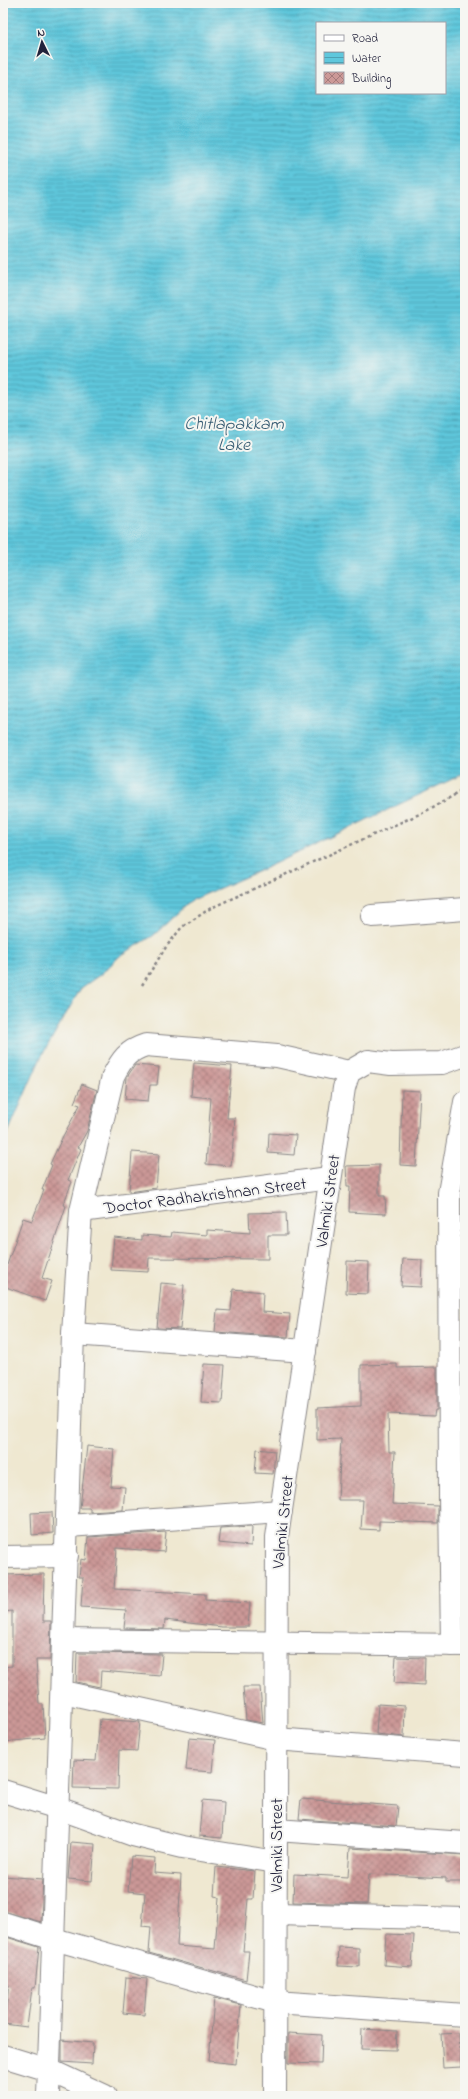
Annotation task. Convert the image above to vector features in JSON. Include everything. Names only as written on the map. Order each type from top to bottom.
[{"type":"street","points":[[372,916],[465,909]]},
{"type":"street","points":[[48,2096],[63,1692],[73,1334],[81,1211],[113,1076],[121,1061],[132,1049],[146,1045],[278,1056],[349,1072],[368,1061],[397,1064],[442,1063],[465,1055]]},
{"type":"street","name":"Valmiki Street","points":[[275,2096],[277,1538],[329,1178],[344,1088],[349,1072]]},
{"type":"street","points":[[64,1640],[459,1645],[450,1495],[449,1194],[465,1102]]},
{"type":"street","name":"Doctor Radhakrishnan Street","points":[[81,1211],[329,1178]]},
{"type":"street","points":[[73,1334],[305,1351]]},
{"type":"street","points":[[68,1526],[281,1512]]},
{"type":"street","points":[[3,1557],[67,1556]]},
{"type":"street","points":[[63,1692],[276,1739],[465,1754]]},
{"type":"street","points":[[3,1791],[58,1808],[133,1835],[182,1847],[276,1862]]},
{"type":"street","points":[[276,1830],[465,1843]]},
{"type":"street","points":[[276,1914],[465,1919]]},
{"type":"street","points":[[3,1923],[275,2002],[465,2015]]},
{"type":"street","points":[[3,2056],[49,2070],[105,2096]]},
{"type":"path","points":[[142,985],[162,953],[182,927],[211,908],[426,811],[465,789]]},
{"type":"water","name":"Chitlapakkam Lake","points":[[3,3],[465,3],[465,773],[259,871],[190,901],[154,935],[120,956],[101,974],[81,988],[41,1057],[3,1144]]},
{"type":"building","points":[[194,1063],[232,1066],[227,1118],[235,1118],[231,1166],[206,1164],[211,1098],[191,1096]]},
{"type":"building","points":[[135,1065],[159,1067],[157,1085],[150,1085],[148,1101],[125,1099],[127,1077]]},
{"type":"building","points":[[82,1084],[97,1090],[87,1131],[78,1147],[81,1149],[68,1180],[72,1182],[63,1205],[66,1206],[42,1278],[52,1281],[45,1301],[3,1286],[3,1263],[7,1265],[23,1218],[32,1221],[52,1165],[50,1164],[80,1105],[74,1103]]},
{"type":"building","points":[[402,1090],[420,1091],[416,1166],[400,1165]]},
{"type":"building","points":[[269,1133],[296,1135],[294,1155],[268,1153]]},
{"type":"building","points":[[132,1152],[159,1154],[156,1188],[129,1192]]},
{"type":"building","points":[[379,1165],[379,1196],[385,1196],[386,1214],[349,1212],[350,1186],[347,1186],[346,1166]]},
{"type":"building","points":[[286,1212],[287,1235],[268,1235],[268,1259],[149,1258],[148,1272],[111,1270],[114,1237],[142,1240],[142,1235],[171,1237],[172,1232],[207,1235],[207,1230],[250,1233],[249,1213]]},
{"type":"building","points":[[403,1259],[422,1260],[421,1287],[401,1286]]},
{"type":"building","points":[[347,1261],[369,1262],[368,1294],[346,1293]]},
{"type":"building","points":[[161,1283],[184,1285],[180,1329],[157,1328]]},
{"type":"building","points":[[233,1289],[263,1292],[262,1312],[290,1314],[288,1337],[215,1332],[217,1310],[231,1311]]},
{"type":"building","points":[[204,1364],[225,1365],[222,1403],[201,1402]]},
{"type":"building","points":[[397,1364],[397,1368],[437,1367],[437,1410],[435,1410],[434,1416],[388,1414],[389,1452],[395,1452],[392,1504],[438,1506],[438,1523],[379,1521],[379,1530],[361,1529],[363,1500],[338,1500],[341,1439],[317,1440],[317,1408],[361,1406],[361,1365]]},
{"type":"building","points":[[462,1379],[465,1379],[465,1412],[462,1412]]},
{"type":"building","points":[[87,1446],[114,1449],[111,1486],[125,1487],[123,1510],[90,1512],[90,1508],[80,1508]]},
{"type":"building","points":[[257,1449],[275,1451],[273,1474],[255,1473]]},
{"type":"building","points":[[52,1512],[53,1533],[32,1535],[31,1513]]},
{"type":"building","points":[[252,1526],[251,1546],[218,1543],[220,1528]]},
{"type":"building","points":[[166,1532],[164,1552],[117,1548],[114,1589],[205,1594],[205,1600],[250,1603],[248,1627],[222,1627],[165,1620],[164,1629],[124,1628],[126,1610],[81,1607],[83,1577],[79,1577],[81,1559],[86,1560],[88,1537]]},
{"type":"building","points":[[44,1574],[43,1621],[51,1621],[50,1660],[36,1660],[39,1704],[43,1704],[45,1738],[3,1742],[3,1667],[12,1666],[12,1611],[3,1612],[3,1575]]},
{"type":"building","points":[[77,1653],[162,1654],[160,1676],[101,1671],[100,1687],[76,1682]]},
{"type":"building","points":[[396,1657],[425,1658],[424,1685],[394,1683]]},
{"type":"building","points":[[243,1687],[260,1687],[263,1723],[246,1720]]},
{"type":"building","points":[[378,1704],[405,1706],[404,1737],[376,1734]]},
{"type":"building","points":[[100,1719],[140,1722],[137,1751],[119,1750],[118,1789],[73,1788],[74,1760],[96,1761]]},
{"type":"building","points":[[189,1738],[215,1740],[212,1772],[186,1770]]},
{"type":"building","points":[[301,1799],[398,1806],[396,1826],[299,1819]]},
{"type":"building","points":[[202,1800],[224,1802],[222,1838],[199,1836]]},
{"type":"building","points":[[71,1842],[95,1844],[92,1881],[68,1879]]},
{"type":"building","points":[[350,1848],[465,1855],[465,1882],[446,1882],[446,1878],[369,1874],[367,1904],[293,1902],[294,1874],[348,1877]]},
{"type":"building","points":[[131,1856],[155,1858],[154,1873],[181,1875],[177,1946],[215,1949],[219,1897],[214,1896],[216,1867],[255,1871],[253,1899],[248,1899],[243,1951],[249,1951],[246,1980],[149,1953],[151,1927],[142,1926],[145,1893],[128,1891]]},
{"type":"building","points":[[3,1876],[43,1879],[41,1922],[3,1911]]},
{"type":"building","points":[[386,1934],[414,1935],[412,1967],[384,1965]]},
{"type":"building","points":[[3,1936],[39,1947],[35,1988],[32,1988],[27,2027],[4,2024],[9,1985],[3,1985]]},
{"type":"building","points":[[339,1947],[359,1948],[359,1967],[338,1966]]},
{"type":"building","points":[[126,1977],[147,1979],[144,2015],[123,2013]]},
{"type":"building","points":[[214,1998],[241,2005],[236,2064],[209,2061]]},
{"type":"building","points":[[362,2029],[397,2031],[396,2050],[361,2049]]},
{"type":"building","points":[[288,2033],[322,2035],[321,2064],[288,2063]]},
{"type":"building","points":[[459,2033],[461,2067],[443,2068],[441,2034]]},
{"type":"building","points":[[62,2040],[93,2043],[92,2064],[62,2062]]}]
